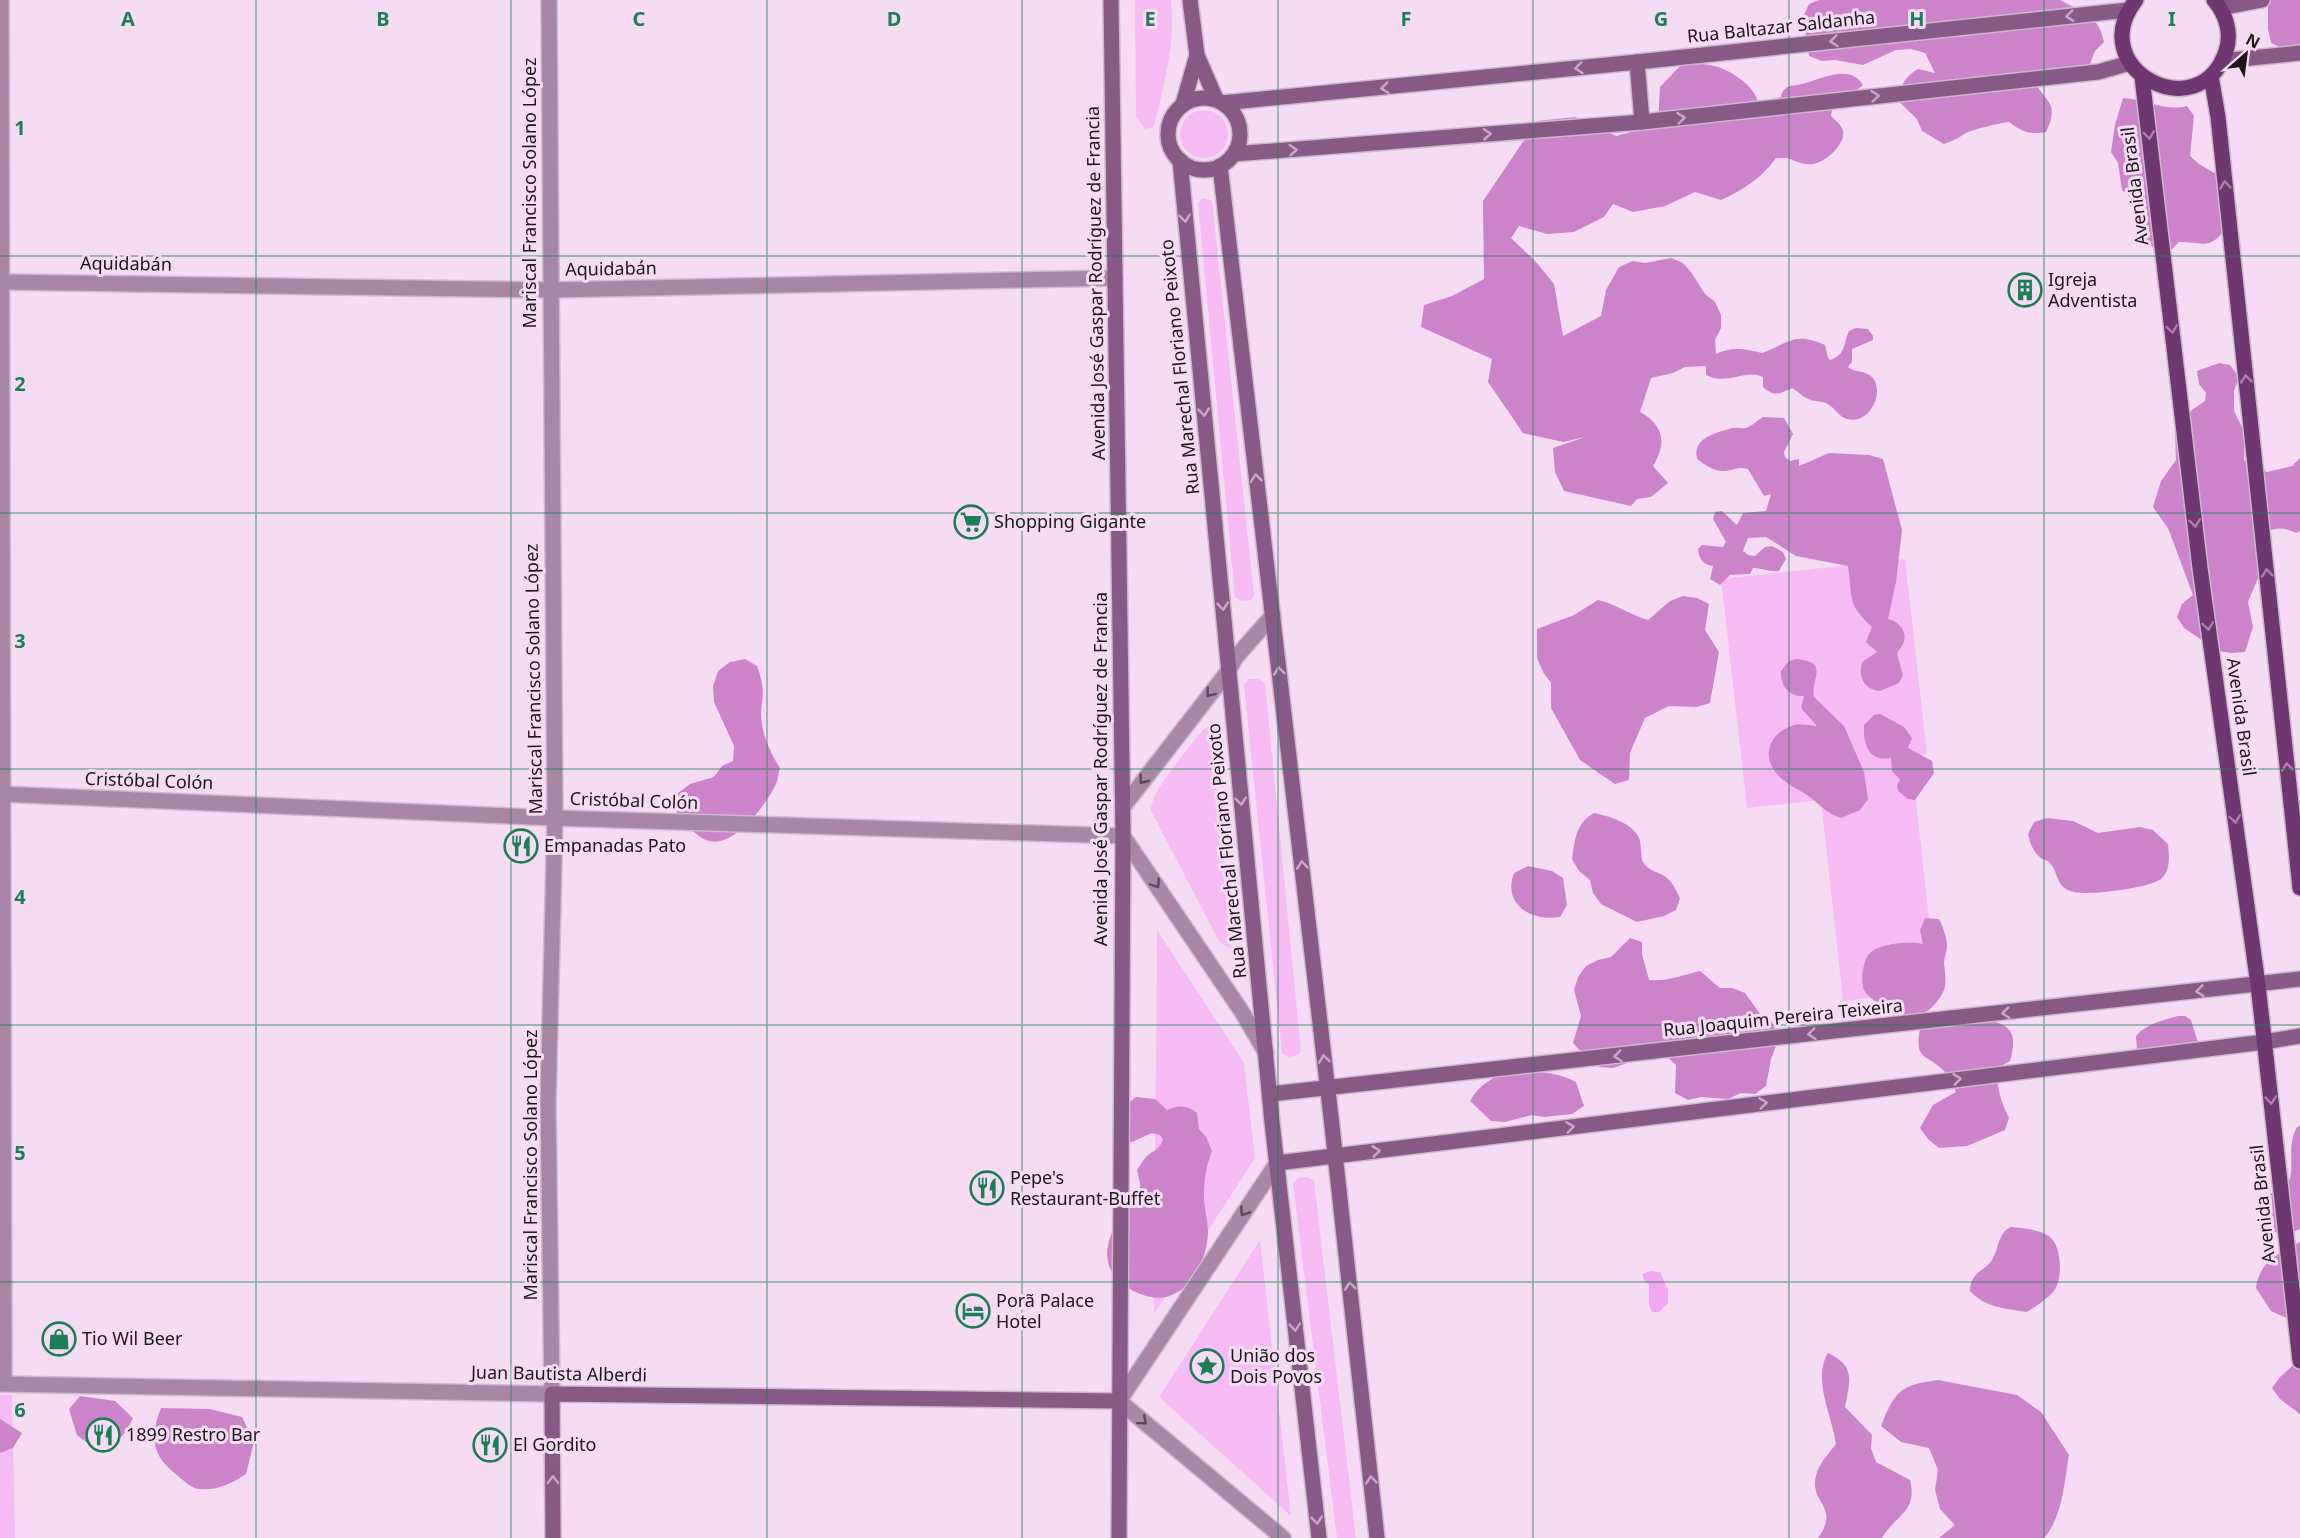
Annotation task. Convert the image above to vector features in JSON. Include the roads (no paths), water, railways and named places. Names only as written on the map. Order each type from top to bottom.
[{"type":"main road","name":"Avenida José Gaspar Rodríguez de Francia","points":[[1111,0],[1123,807],[1119,1538]]},
{"type":"main road","points":[[1190,0],[1197,55],[1219,101],[1236,117],[1240,128],[1239,143],[1234,154],[1220,166],[1210,169],[1198,169],[1179,160],[1168,141],[1171,118],[1183,104],[1197,55]]},
{"type":"main road","points":[[2132,5],[2123,28],[2123,46],[2130,63],[2142,77],[2158,86],[2177,89],[2195,85],[2211,76],[2222,61],[2228,43],[2228,25],[2217,4],[2262,0]]},
{"type":"main road","name":"Rua Baltazar Saldanha","points":[[1219,101],[1637,62],[2132,5]]},
{"type":"main road","points":[[2222,61],[2300,53]]},
{"type":"main road","points":[[1637,62],[1642,122]]},
{"type":"main road","points":[[1234,154],[1642,122],[2098,72],[2130,63]]},
{"type":"main road","points":[[2211,76],[2218,117],[2300,888]]},
{"type":"main road","name":"Avenida Brasil","points":[[2142,77],[2200,568],[2258,985],[2300,1361]]},
{"type":"main road","points":[[1183,104],[1198,98],[1219,101]]},
{"type":"main road","name":"Rua Marechal Floriano Peixoto","points":[[1179,160],[1269,1094],[1319,1538]]},
{"type":"main road","points":[[1220,166],[1328,1088],[1377,1538]]},
{"type":"main road","name":"Rua Joaquim Pereira Teixeira","points":[[1269,1094],[2300,979]]},
{"type":"main road","points":[[1277,1163],[2264,1042],[2300,1035]]},
{"type":"main road","name":"Juan Bautista Alberdi","points":[[552,1394],[1119,1401]]},
{"type":"main road","name":"Mariscal Francisco Solano López","points":[[552,1394],[553,1538]]},
{"type":"street","points":[[1,0],[2,1384]]},
{"type":"street","name":"Mariscal Francisco Solano López","points":[[549,0],[555,818],[548,1102],[552,1394]]},
{"type":"street","name":"Aquidabán","points":[[1,282],[550,290],[1115,278]]},
{"type":"street","points":[[1123,807],[1229,670],[1236,657],[1272,615]]},
{"type":"street","name":"Cristóbal Colón","points":[[1,794],[555,818],[1123,836]]},
{"type":"street","points":[[1123,836],[1242,1012],[1266,1053]]},
{"type":"street","points":[[1277,1163],[1119,1401],[1283,1538]]},
{"type":"street","name":"Juan Bautista Alberdi","points":[[2,1384],[552,1394]]},
{"type":"place","name":"Igreja Adventista","points":[[2025,290]]},
{"type":"place","name":"Shopping Gigante","points":[[971,522]]},
{"type":"place","name":"Empanadas Pato","points":[[521,846]]},
{"type":"place","name":"Pepe's Restaurant-Buffet","points":[[987,1188]]},
{"type":"place","name":"Porã Palace Hotel","points":[[973,1311]]},
{"type":"place","name":"Tio Wil Beer","points":[[59,1339]]},
{"type":"place","name":"União dos Dois Povos","points":[[1207,1366]]},
{"type":"place","name":"1899 Restro Bar","points":[[103,1435]]},
{"type":"place","name":"El Gordito","points":[[490,1445]]}]
